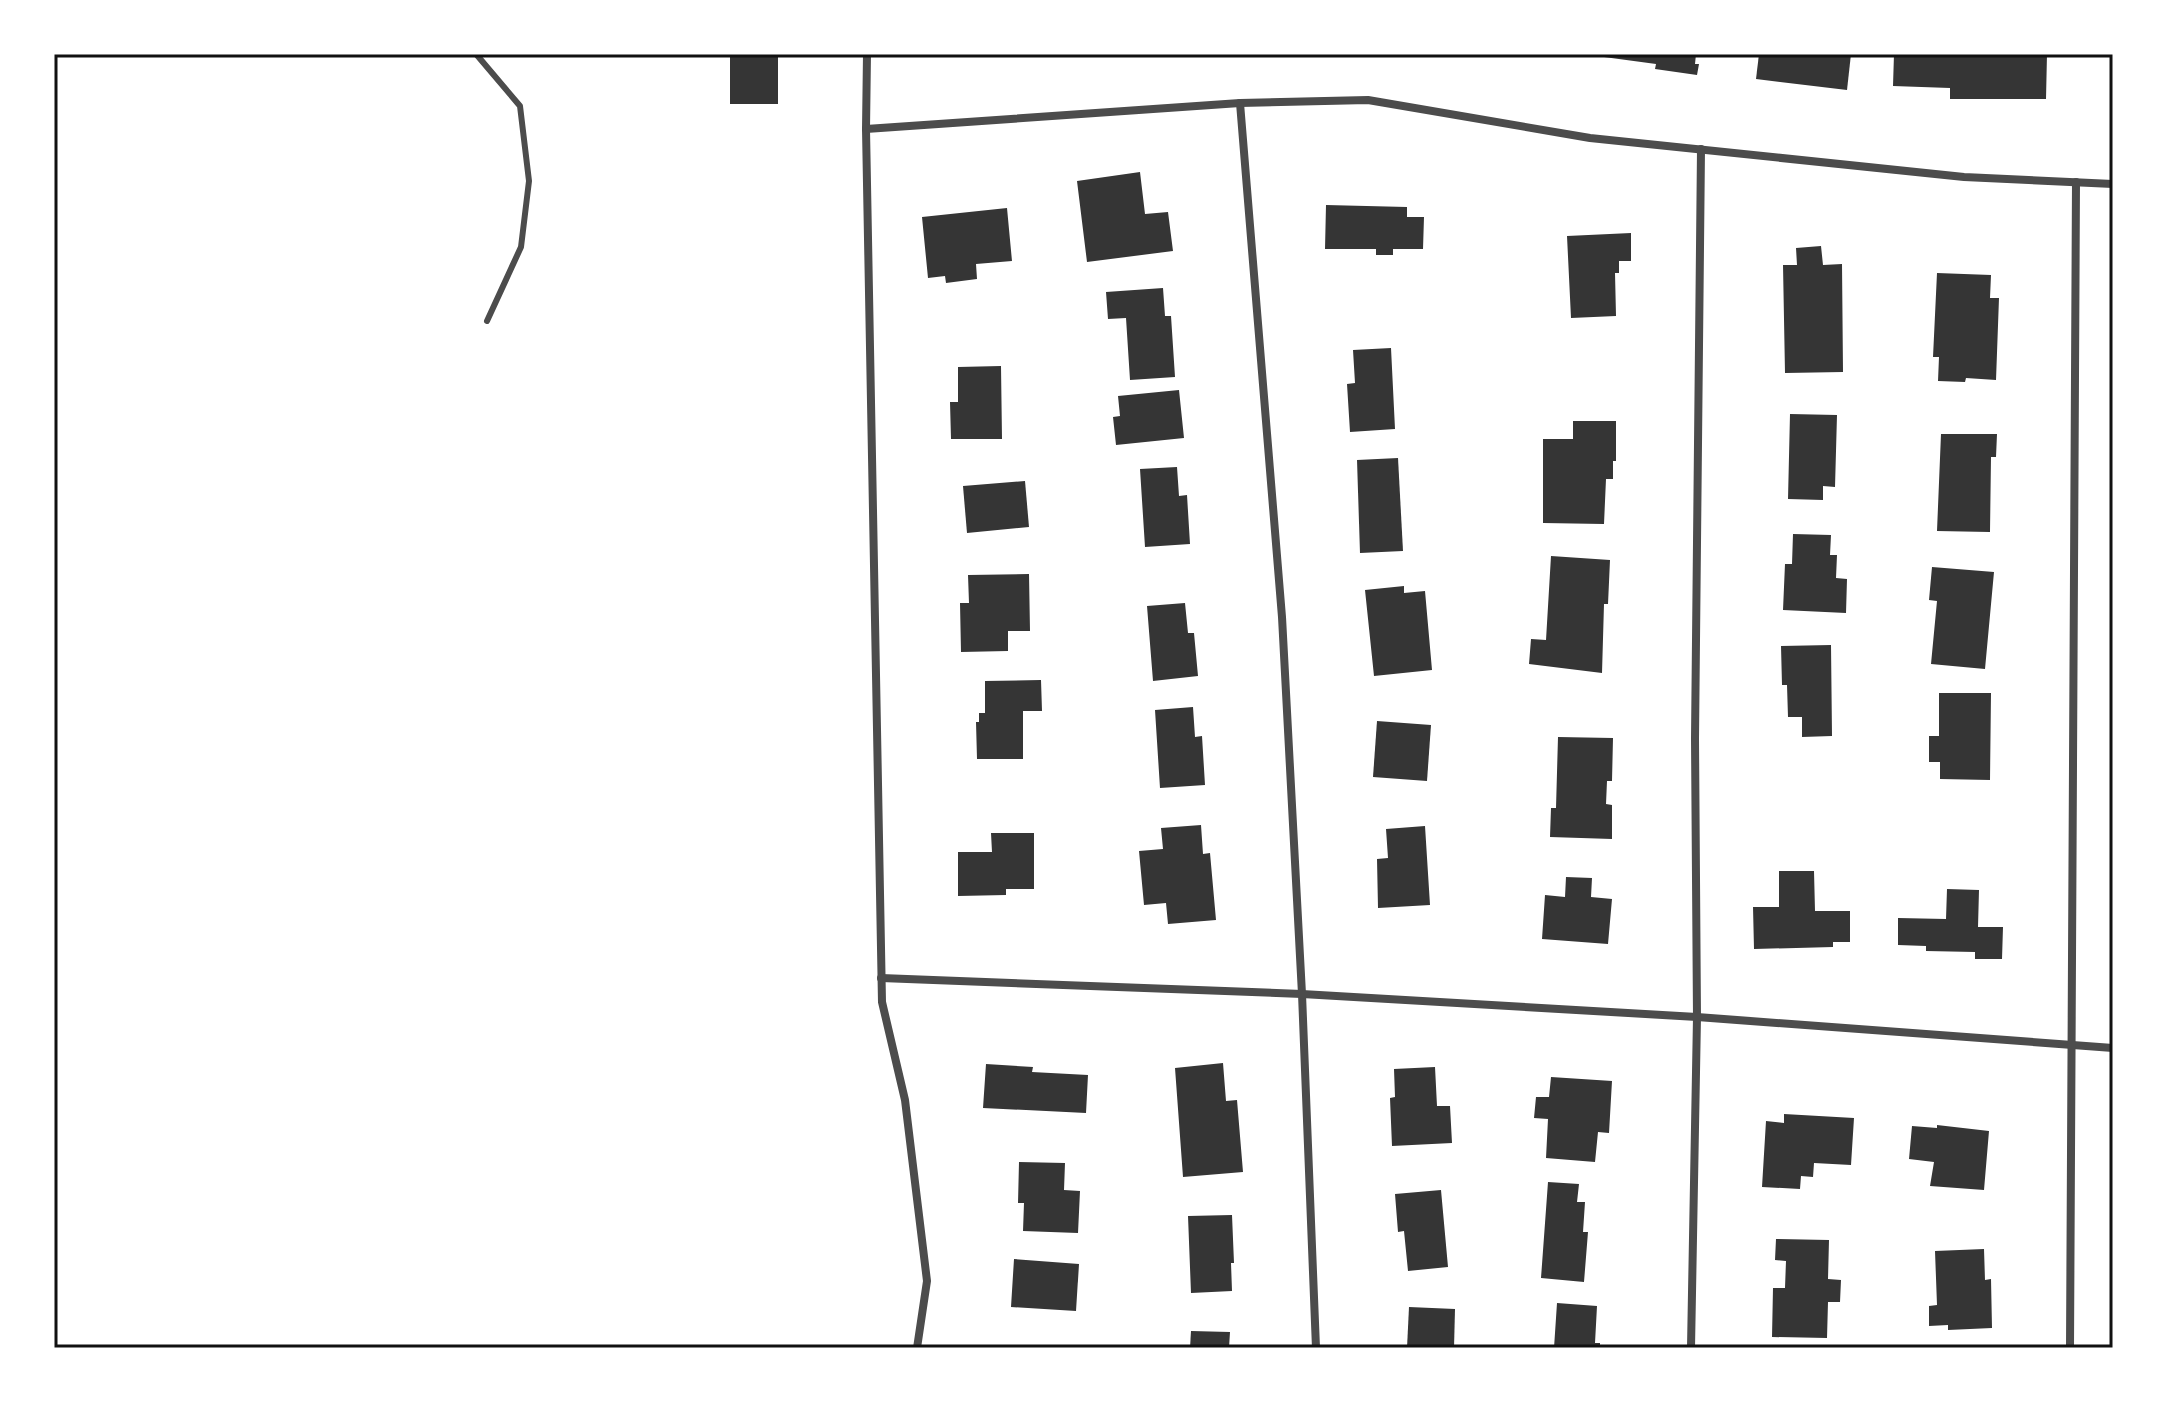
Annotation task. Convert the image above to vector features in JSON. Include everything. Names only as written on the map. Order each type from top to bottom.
[{"type":"street","points":[[867,54],[881,978],[882,1002],[905,1100],[927,1281],[917,1348]]},
{"type":"street","points":[[866,129],[1240,103],[1368,100],[1590,138],[1964,177],[2113,184]]},
{"type":"street","points":[[1240,103],[1282,617],[1302,994],[1316,1348]]},
{"type":"street","points":[[1691,1348],[1697,1017],[1695,723],[1701,149]]},
{"type":"street","points":[[2070,1348],[2069,1045],[2076,182]]},
{"type":"street","points":[[881,978],[1302,994],[1697,1017],[2113,1048]]},
{"type":"lane","points":[[476,54],[520,106],[529,181],[521,247],[487,321]]},
{"type":"building","points":[[730,54],[778,54],[778,104],[730,104]]},
{"type":"building","points":[[1604,54],[1696,54],[1695,64],[1699,64],[1697,75],[1655,69],[1656,64],[1604,57]]},
{"type":"building","points":[[1759,54],[1851,54],[1847,90],[1756,79]]},
{"type":"building","points":[[1894,54],[2047,54],[2046,99],[1950,99],[1950,88],[1893,86]]},
{"type":"building","points":[[1140,172],[1145,214],[1168,212],[1173,251],[1087,262],[1077,181]]},
{"type":"building","points":[[1326,205],[1407,207],[1407,217],[1424,217],[1423,249],[1393,249],[1393,255],[1376,255],[1376,249],[1325,249]]},
{"type":"building","points":[[1007,208],[1012,261],[976,264],[977,279],[946,283],[945,276],[928,278],[922,217]]},
{"type":"building","points":[[1631,233],[1631,261],[1619,261],[1619,273],[1615,273],[1616,316],[1571,318],[1567,236]]},
{"type":"building","points":[[1821,246],[1823,265],[1842,264],[1843,372],[1785,373],[1783,265],[1797,265],[1796,248]]},
{"type":"building","points":[[1937,273],[1991,275],[1990,298],[1999,298],[1996,380],[1966,378],[1965,382],[1938,381],[1939,357],[1933,357]]},
{"type":"building","points":[[1163,288],[1165,316],[1171,316],[1175,377],[1130,380],[1126,318],[1108,319],[1106,292]]},
{"type":"building","points":[[1391,348],[1395,429],[1350,432],[1347,384],[1355,383],[1353,350]]},
{"type":"building","points":[[1001,366],[1002,439],[951,439],[950,402],[958,402],[958,367]]},
{"type":"building","points":[[1179,390],[1184,438],[1116,445],[1113,417],[1120,416],[1118,396]]},
{"type":"building","points":[[1790,414],[1837,415],[1835,487],[1823,486],[1823,500],[1788,499]]},
{"type":"building","points":[[1573,421],[1616,421],[1616,461],[1613,461],[1613,479],[1606,479],[1604,524],[1543,523],[1543,439],[1573,439]]},
{"type":"building","points":[[1941,434],[1997,434],[1996,457],[1991,457],[1990,532],[1937,531]]},
{"type":"building","points":[[1398,458],[1403,551],[1360,553],[1357,460]]},
{"type":"building","points":[[1177,467],[1179,496],[1187,495],[1190,544],[1145,547],[1140,469]]},
{"type":"building","points":[[1025,481],[1029,527],[967,533],[963,486]]},
{"type":"building","points":[[1793,534],[1831,535],[1830,555],[1837,555],[1836,578],[1847,579],[1846,613],[1783,610],[1785,564],[1792,564]]},
{"type":"building","points":[[1551,556],[1610,560],[1608,604],[1604,604],[1602,673],[1529,664],[1531,639],[1546,640]]},
{"type":"building","points":[[1932,567],[1994,572],[1985,669],[1931,664],[1937,601],[1929,600]]},
{"type":"building","points":[[1029,574],[1030,631],[1008,631],[1008,651],[961,652],[960,603],[969,603],[968,575]]},
{"type":"building","points":[[1404,586],[1404,593],[1425,591],[1432,670],[1374,676],[1365,590]]},
{"type":"building","points":[[1185,603],[1188,633],[1194,633],[1198,676],[1153,681],[1147,606]]},
{"type":"building","points":[[1831,645],[1832,736],[1802,737],[1802,717],[1788,717],[1787,685],[1782,685],[1781,646]]},
{"type":"building","points":[[1041,680],[1042,711],[1023,711],[1023,759],[977,759],[976,722],[979,722],[979,713],[985,713],[985,681]]},
{"type":"building","points":[[1939,693],[1991,693],[1990,780],[1940,779],[1940,762],[1929,762],[1929,736],[1939,736]]},
{"type":"building","points":[[1193,707],[1195,737],[1202,736],[1205,785],[1160,788],[1155,710]]},
{"type":"building","points":[[1377,721],[1431,725],[1427,781],[1373,777]]},
{"type":"building","points":[[1558,737],[1613,738],[1612,781],[1607,781],[1606,804],[1612,805],[1612,839],[1550,837],[1551,808],[1556,808]]},
{"type":"building","points":[[1201,825],[1203,854],[1210,853],[1216,920],[1168,924],[1166,903],[1144,905],[1139,851],[1163,849],[1161,828]]},
{"type":"building","points":[[1425,826],[1430,905],[1378,908],[1377,859],[1388,858],[1386,829]]},
{"type":"building","points":[[991,833],[1034,833],[1034,889],[1006,889],[1006,895],[958,896],[958,852],[992,852]]},
{"type":"building","points":[[1779,871],[1814,871],[1815,911],[1850,911],[1850,942],[1833,942],[1833,947],[1754,949],[1753,907],[1779,907]]},
{"type":"building","points":[[1566,877],[1592,878],[1591,897],[1612,899],[1608,944],[1542,939],[1545,895],[1565,897]]},
{"type":"building","points":[[1947,889],[1979,890],[1978,927],[2003,927],[2002,959],[1975,959],[1975,952],[1926,951],[1926,946],[1898,945],[1898,918],[1946,919]]},
{"type":"building","points":[[1223,1063],[1226,1101],[1237,1100],[1243,1172],[1183,1177],[1175,1068]]},
{"type":"building","points":[[986,1064],[1033,1067],[1032,1072],[1088,1075],[1086,1113],[983,1108]]},
{"type":"building","points":[[1435,1067],[1437,1106],[1450,1106],[1452,1143],[1392,1146],[1390,1098],[1395,1097],[1394,1069]]},
{"type":"building","points":[[1551,1077],[1612,1081],[1609,1133],[1598,1132],[1595,1162],[1546,1158],[1548,1119],[1534,1118],[1536,1097],[1549,1097]]},
{"type":"building","points":[[1784,1114],[1854,1118],[1851,1165],[1814,1163],[1813,1177],[1801,1176],[1800,1189],[1762,1187],[1766,1121],[1784,1123]]},
{"type":"building","points":[[1937,1125],[1989,1131],[1984,1190],[1930,1186],[1934,1162],[1909,1159],[1912,1126],[1937,1128]]},
{"type":"building","points":[[1019,1162],[1065,1163],[1064,1190],[1080,1191],[1078,1233],[1023,1231],[1024,1203],[1018,1203]]},
{"type":"building","points":[[1548,1182],[1579,1184],[1577,1202],[1585,1202],[1583,1232],[1588,1232],[1584,1282],[1541,1278]]},
{"type":"building","points":[[1441,1190],[1448,1267],[1408,1271],[1404,1231],[1398,1232],[1395,1194]]},
{"type":"building","points":[[1232,1215],[1232,1291],[1191,1293],[1188,1216]]},
{"type":"building","points":[[1776,1239],[1829,1240],[1828,1279],[1841,1280],[1840,1302],[1828,1302],[1827,1338],[1772,1337],[1773,1288],[1785,1288],[1786,1261],[1775,1260]]},
{"type":"building","points":[[1984,1249],[1985,1280],[1991,1279],[1992,1328],[1948,1330],[1948,1325],[1929,1326],[1929,1306],[1937,1305],[1935,1251]]},
{"type":"building","points":[[1014,1259],[1079,1264],[1076,1311],[1011,1307]]},
{"type":"building","points":[[1557,1303],[1597,1306],[1595,1343],[1600,1343],[1600,1348],[1554,1348]]},
{"type":"building","points":[[1409,1307],[1455,1309],[1454,1348],[1407,1348]]},
{"type":"building","points":[[1191,1331],[1230,1332],[1229,1348],[1190,1348]]}]
